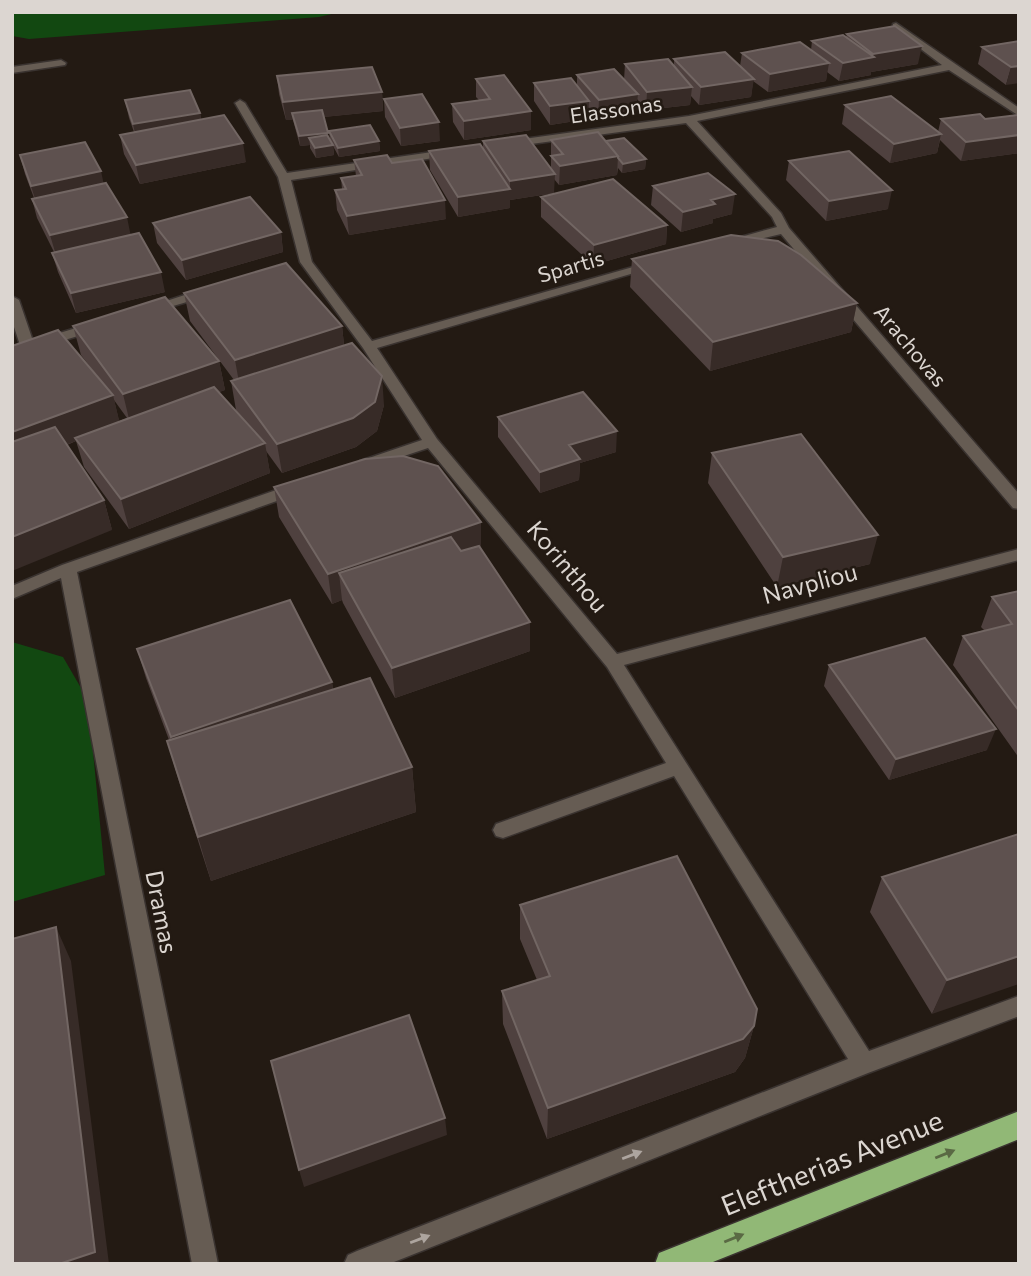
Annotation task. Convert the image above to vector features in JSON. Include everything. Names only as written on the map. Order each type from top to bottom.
[{"type":"highway","name":"Eleftherias Avenue","points":[[670,1264],[1019,1125]]},
{"type":"street","points":[[896,26],[951,68],[1019,113]]},
{"type":"street","points":[[12,70],[61,63]]},
{"type":"street","name":"Elassonas","points":[[500,146],[689,118],[926,70],[951,68]]},
{"type":"street","name":"Korinthou","points":[[240,103],[284,177],[300,264],[369,346],[431,442],[613,662],[864,1064]]},
{"type":"street","name":"Arachovas","points":[[689,118],[777,216],[784,229],[1019,504]]},
{"type":"street","points":[[284,177],[460,152]]},
{"type":"street","points":[[717,248],[784,229]]},
{"type":"street","name":"Spartis","points":[[369,346],[663,263]]},
{"type":"street","points":[[134,314],[213,290]]},
{"type":"street","points":[[12,300],[27,346]]},
{"type":"street","points":[[12,352],[107,322]]},
{"type":"street","points":[[345,471],[431,442]]},
{"type":"street","points":[[12,593],[68,569],[320,480]]},
{"type":"street","name":"Navpliou","points":[[613,662],[1019,554]]},
{"type":"street","name":"Dramas","points":[[68,569],[205,1264]]},
{"type":"street","points":[[503,830],[677,767]]},
{"type":"street","points":[[357,1264],[864,1064],[1019,1006]]},
{"type":"green space","points":[[12,12],[340,12],[319,17],[29,39],[12,36]]},
{"type":"green space","points":[[12,642],[63,657],[88,700],[105,875],[12,902]]},
{"type":"building","points":[[895,26],[922,46],[873,54],[847,34]]},
{"type":"building","points":[[843,35],[874,57],[843,63],[812,41]]},
{"type":"building","points":[[1019,41],[1019,66],[1011,67],[982,47]]},
{"type":"building","points":[[800,42],[829,63],[770,74],[742,53]]},
{"type":"building","points":[[725,52],[754,79],[701,87],[674,59]]},
{"type":"building","points":[[668,59],[692,87],[647,92],[625,64]]},
{"type":"building","points":[[372,67],[382,92],[283,102],[277,76]]},
{"type":"building","points":[[614,69],[638,94],[599,100],[577,75]]},
{"type":"building","points":[[504,75],[531,111],[464,121],[452,104],[490,99],[476,79]]},
{"type":"building","points":[[571,78],[589,101],[550,106],[534,83]]},
{"type":"building","points":[[190,90],[200,113],[133,124],[125,100]]},
{"type":"building","points":[[422,94],[439,122],[400,128],[384,99]]},
{"type":"building","points":[[891,96],[941,134],[894,144],[845,105]]},
{"type":"building","points":[[322,110],[328,133],[299,136],[292,113]]},
{"type":"building","points":[[980,114],[985,119],[1019,115],[1019,135],[966,142],[941,119]]},
{"type":"building","points":[[224,115],[243,143],[136,165],[120,135]]},
{"type":"building","points":[[370,125],[379,141],[338,148],[329,131]]},
{"type":"building","points":[[598,132],[618,156],[560,166],[551,156],[563,154],[551,140]]},
{"type":"building","points":[[327,135],[333,145],[315,148],[309,138]]},
{"type":"building","points":[[526,135],[555,174],[510,181],[483,141]]},
{"type":"building","points":[[624,138],[646,159],[623,164],[606,141]]},
{"type":"building","points":[[85,142],[101,171],[31,186],[20,155]]},
{"type":"building","points":[[480,144],[510,189],[458,197],[429,151]]},
{"type":"building","points":[[849,151],[892,190],[829,201],[789,161]]},
{"type":"building","points":[[387,155],[392,163],[422,159],[445,200],[347,216],[335,190],[346,189],[341,178],[362,175],[354,160]]},
{"type":"building","points":[[708,173],[735,194],[711,200],[715,204],[683,212],[653,186]]},
{"type":"building","points":[[613,179],[667,225],[594,245],[541,197]]},
{"type":"building","points":[[106,183],[127,217],[50,235],[32,199]]},
{"type":"building","points":[[250,197],[281,232],[182,260],[153,223]]},
{"type":"building","points":[[139,233],[161,272],[71,293],[52,253]]},
{"type":"building","points":[[731,235],[778,241],[801,255],[857,303],[713,342],[632,259]]},
{"type":"building","points":[[286,263],[342,326],[235,360],[184,293]]},
{"type":"building","points":[[165,297],[219,361],[123,394],[73,326]]},
{"type":"building","points":[[58,330],[113,395],[12,432],[12,346]]},
{"type":"building","points":[[352,343],[382,376],[375,402],[353,418],[277,444],[231,381]]},
{"type":"building","points":[[214,387],[265,443],[121,499],[75,438]]},
{"type":"building","points":[[583,392],[617,431],[569,445],[580,459],[540,472],[498,417]]},
{"type":"building","points":[[55,427],[104,500],[12,537],[12,442]]},
{"type":"building","points":[[801,434],[878,535],[783,557],[712,453]]},
{"type":"building","points":[[403,456],[438,466],[481,522],[328,574],[274,487],[365,459]]},
{"type":"building","points":[[451,537],[461,551],[479,546],[530,622],[392,668],[339,573]]},
{"type":"building","points":[[1019,591],[1019,711],[963,636],[1012,624],[992,597]]},
{"type":"building","points":[[290,600],[332,682],[171,737],[137,649]]},
{"type":"building","points":[[925,638],[996,729],[896,759],[829,665]]},
{"type":"building","points":[[370,678],[412,767],[198,837],[167,741]]},
{"type":"building","points":[[1019,834],[1019,956],[947,980],[882,877]]},
{"type":"building","points":[[677,856],[757,1009],[754,1026],[743,1039],[548,1108],[502,991],[550,976],[520,905]]},
{"type":"building","points":[[56,927],[95,1252],[59,1264],[12,1264],[12,939]]},
{"type":"building","points":[[409,1015],[445,1118],[299,1170],[271,1061]]}]
